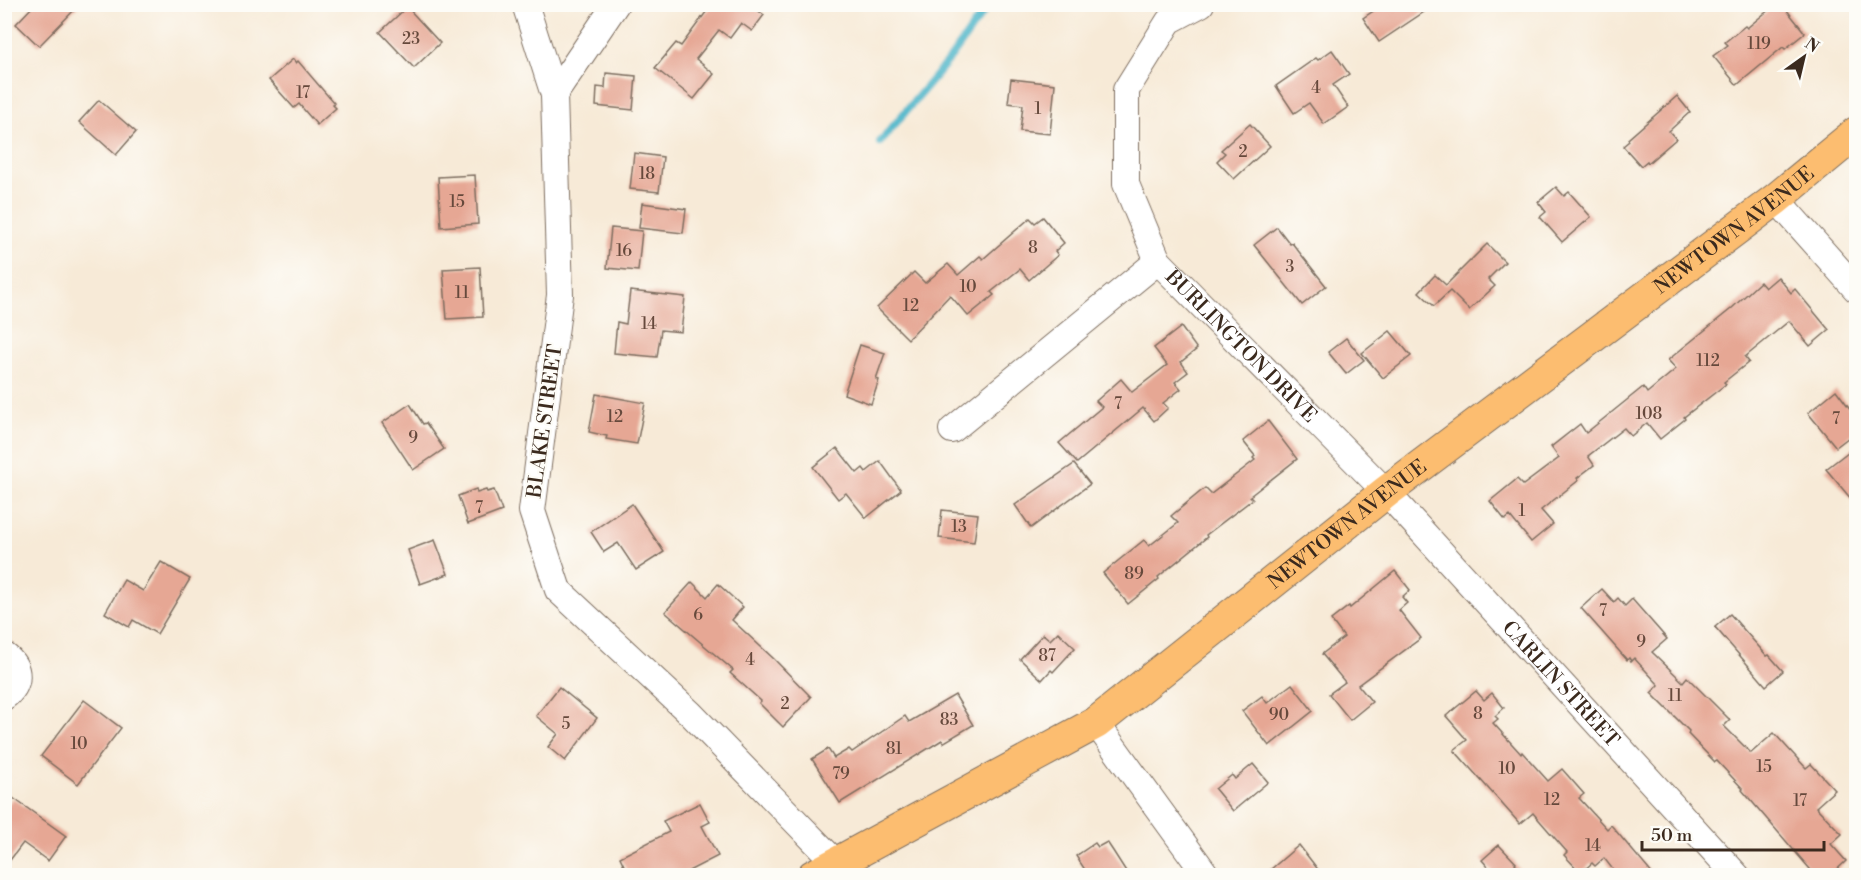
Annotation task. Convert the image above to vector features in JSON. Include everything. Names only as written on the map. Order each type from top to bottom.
[{"type":"main road","name":"NEWTOWN AVENUE","points":[[825,870],[1096,723],[1386,492],[1776,199],[1857,133]]},
{"type":"street","name":"BLAKE STREET","points":[[525,4],[554,95],[560,295],[532,511],[558,590],[692,714],[825,870]]},
{"type":"street","points":[[554,95],[616,4]]},
{"type":"street","points":[[1158,261],[1126,184],[1126,90],[1169,21],[1201,4]]},
{"type":"street","points":[[1776,199],[1857,289]]},
{"type":"street","name":"BURLINGTON DRIVE","points":[[952,430],[1158,261],[1386,492]]},
{"type":"street","name":"CARLIN STREET","points":[[1386,492],[1737,876]]},
{"type":"street","points":[[4,655],[16,667],[18,677],[12,692],[4,697]]},
{"type":"street","points":[[1096,723],[1207,876]]},
{"type":"building","points":[[35,4],[80,4],[39,46],[16,24]]},
{"type":"building","points":[[712,4],[755,4],[753,7],[764,15],[752,31],[741,23],[730,38],[719,30],[696,59],[714,74],[694,99],[655,68],[676,43],[681,46]]},
{"type":"building","points":[[1384,4],[1436,4],[1379,42],[1363,18]]},
{"type":"building","points":[[1776,4],[1782,4],[1805,33],[1785,49],[1783,47],[1737,85],[1713,56],[1728,45],[1725,42],[1745,26],[1747,28]]},
{"type":"building","points":[[407,7],[440,43],[414,68],[380,32]]},
{"type":"building","points":[[1332,50],[1349,74],[1333,85],[1348,107],[1324,124],[1309,103],[1294,113],[1276,86],[1316,58],[1318,60]]},
{"type":"building","points":[[293,59],[296,63],[298,61],[336,108],[317,125],[299,104],[294,108],[269,80]]},
{"type":"building","points":[[606,73],[636,76],[633,110],[596,106],[597,87],[605,88]]},
{"type":"building","points":[[1011,79],[1055,84],[1050,134],[1020,131],[1023,105],[1008,103]]},
{"type":"building","points":[[1677,96],[1690,112],[1669,131],[1676,139],[1648,163],[1647,161],[1641,166],[1623,146]]},
{"type":"building","points":[[99,100],[136,132],[116,155],[79,122]]},
{"type":"building","points":[[1250,124],[1270,146],[1234,179],[1217,161],[1225,153],[1221,150]]},
{"type":"building","points":[[634,153],[663,157],[659,192],[630,189]]},
{"type":"building","points":[[475,175],[478,224],[441,227],[438,177]]},
{"type":"building","points":[[1556,187],[1564,196],[1569,192],[1591,217],[1562,242],[1540,217],[1546,212],[1538,202]]},
{"type":"building","points":[[642,203],[686,209],[683,233],[639,228]]},
{"type":"building","points":[[1043,217],[1064,243],[1055,251],[1058,255],[1029,280],[1020,269],[991,292],[994,295],[968,316],[950,295],[908,339],[877,308],[914,272],[925,283],[948,264],[958,275],[980,256],[983,259],[1030,218],[1035,223]]},
{"type":"building","points":[[1277,227],[1326,286],[1302,305],[1254,245]]},
{"type":"building","points":[[611,228],[642,231],[638,271],[607,268]]},
{"type":"building","points":[[1487,244],[1505,262],[1488,279],[1495,286],[1469,310],[1450,291],[1434,306],[1419,292],[1435,275],[1446,285]]},
{"type":"building","points":[[480,267],[483,317],[447,319],[443,269]]},
{"type":"building","points":[[1778,277],[1791,293],[1795,289],[1829,330],[1810,346],[1789,321],[1745,357],[1749,362],[1724,382],[1726,384],[1660,439],[1647,423],[1631,436],[1624,428],[1588,456],[1594,465],[1541,510],[1553,524],[1531,542],[1510,516],[1505,520],[1490,501],[1517,479],[1523,485],[1559,458],[1551,447],[1580,424],[1586,433],[1643,387],[1647,393],[1676,369],[1668,360],[1731,309],[1760,282],[1765,288]]},
{"type":"building","points":[[630,291],[685,297],[681,332],[661,330],[657,357],[614,353],[617,322],[626,324]]},
{"type":"building","points":[[1181,327],[1197,349],[1181,362],[1188,372],[1175,382],[1181,389],[1163,403],[1168,408],[1154,421],[1143,408],[1077,463],[1059,443],[1102,407],[1096,401],[1121,379],[1132,392],[1167,365],[1154,348]]},
{"type":"building","points":[[1390,331],[1411,356],[1383,378],[1362,353]]},
{"type":"building","points":[[1346,338],[1364,360],[1346,374],[1328,352]]},
{"type":"building","points":[[860,345],[885,353],[871,404],[844,394]]},
{"type":"building","points":[[1836,390],[1857,418],[1857,431],[1836,447],[1808,413]]},
{"type":"building","points":[[596,394],[645,403],[637,444],[606,439],[607,436],[589,432]]},
{"type":"building","points":[[410,404],[444,449],[413,470],[382,423]]},
{"type":"building","points":[[1268,421],[1297,459],[1250,496],[1253,499],[1206,535],[1207,537],[1128,604],[1103,573],[1144,540],[1149,546],[1178,523],[1171,516],[1205,488],[1211,494],[1255,460],[1253,458],[1255,456],[1243,441]]},
{"type":"building","points":[[1857,445],[1857,506],[1826,469]]},
{"type":"building","points":[[837,448],[857,473],[863,468],[866,472],[880,461],[901,490],[866,518],[846,493],[838,499],[813,467]]},
{"type":"building","points":[[1074,464],[1090,484],[1031,528],[1015,505]]},
{"type":"building","points":[[476,489],[477,493],[494,490],[502,511],[468,524],[458,496]]},
{"type":"building","points":[[632,504],[664,552],[636,570],[618,543],[604,552],[591,532]]},
{"type":"building","points":[[942,510],[978,514],[974,542],[939,538]]},
{"type":"building","points":[[435,540],[448,574],[420,584],[408,550]]},
{"type":"building","points":[[161,562],[190,579],[157,634],[133,620],[129,627],[105,613],[124,580],[143,591]]},
{"type":"building","points":[[1395,571],[1410,590],[1402,597],[1407,603],[1399,610],[1421,638],[1358,685],[1372,702],[1350,720],[1329,694],[1345,682],[1322,654],[1344,637],[1331,620],[1349,606],[1350,608]]},
{"type":"building","points":[[692,582],[707,597],[718,584],[743,607],[732,620],[811,697],[783,727],[759,703],[761,701],[730,673],[733,670],[665,612]]},
{"type":"building","points":[[1602,589],[1614,602],[1618,598],[1625,606],[1632,599],[1667,639],[1652,652],[1683,682],[1687,677],[1730,720],[1724,726],[1751,753],[1774,733],[1806,768],[1811,764],[1835,790],[1816,807],[1842,834],[1831,844],[1846,861],[1830,876],[1816,876],[1743,789],[1651,693],[1659,685],[1634,658],[1631,661],[1629,658],[1627,660],[1581,608]]},
{"type":"building","points":[[1730,614],[1783,671],[1766,686],[1715,627]]},
{"type":"building","points":[[1058,632],[1075,648],[1053,672],[1051,670],[1042,680],[1020,659],[1043,634],[1050,640]]},
{"type":"building","points":[[1292,684],[1313,711],[1269,746],[1242,711],[1262,696],[1267,703]]},
{"type":"building","points":[[559,687],[597,718],[565,761],[548,747],[558,734],[536,716]]},
{"type":"building","points":[[1476,691],[1484,700],[1492,693],[1504,708],[1495,716],[1498,719],[1493,723],[1521,754],[1522,752],[1548,781],[1562,769],[1584,794],[1579,798],[1607,829],[1611,825],[1654,876],[1618,876],[1604,858],[1595,866],[1592,863],[1581,873],[1564,855],[1567,852],[1533,813],[1520,824],[1454,750],[1467,740],[1446,716]]},
{"type":"building","points":[[955,695],[973,725],[943,743],[942,740],[840,803],[812,759],[828,749],[834,758],[849,749],[852,752],[905,716],[909,722]]},
{"type":"building","points":[[84,700],[121,728],[78,784],[41,756]]},
{"type":"building","points":[[1253,764],[1268,782],[1233,811],[1215,789],[1232,775],[1235,779]]},
{"type":"building","points":[[13,798],[66,836],[48,861],[23,843],[4,868],[4,809]]},
{"type":"building","points":[[700,803],[710,822],[702,826],[718,856],[679,876],[629,876],[620,857],[669,832],[663,821]]},
{"type":"building","points":[[1107,842],[1129,876],[1089,876],[1076,856],[1095,843],[1098,847]]},
{"type":"building","points":[[1299,845],[1323,876],[1263,876]]},
{"type":"building","points":[[1499,845],[1525,876],[1496,876],[1482,860]]},
{"type":"waterway","points":[[880,142],[952,56],[989,4]]}]
